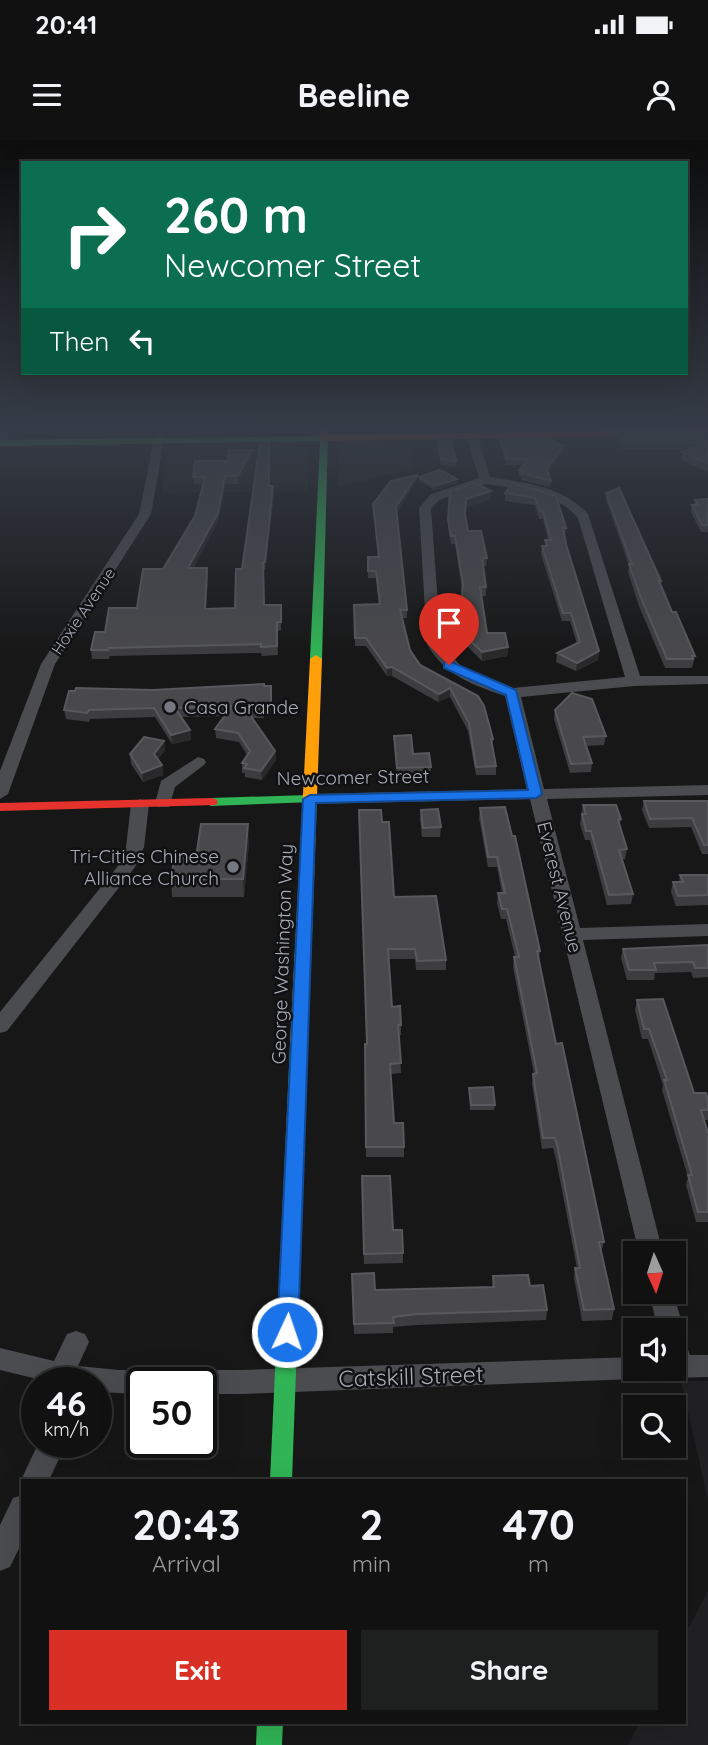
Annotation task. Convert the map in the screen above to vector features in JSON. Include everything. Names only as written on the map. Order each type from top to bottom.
[{"type":"main road","name":"George Washington Way","points":[[281,1479],[321,504]]},
{"type":"main road","name":"Newcomer Street","points":[[0,807],[310,799]]},
{"type":"main road","points":[[269,1745],[270,1724]]},
{"type":"street","name":"Hoxie Avenue","points":[[0,794],[48,664],[145,514],[147,504]]},
{"type":"street","points":[[429,504],[425,508],[434,644],[439,655],[449,665],[512,693],[634,681],[708,680]]},
{"type":"street","points":[[568,504],[578,509],[584,517],[634,681]]},
{"type":"street","name":"Everest Avenue","points":[[512,693],[648,1241]]},
{"type":"street","points":[[163,803],[167,785],[198,762]]},
{"type":"street","name":"Newcomer Street","points":[[310,799],[708,790]]},
{"type":"street","points":[[0,1026],[126,867],[135,847],[140,804]]},
{"type":"street","points":[[572,934],[708,930]]},
{"type":"street","points":[[75,1367],[76,1342]]},
{"type":"street","name":"Catskill Street","points":[[0,1359],[32,1367]]},
{"type":"street","points":[[686,1361],[708,1366]]},
{"type":"street","name":"Catskill Street","points":[[112,1381],[285,1380],[623,1368]]},
{"type":"street","points":[[35,1479],[45,1458]]},
{"type":"street","points":[[0,1557],[21,1512]]},
{"type":"shaded area","points":[[681,1381],[708,1381],[708,1500],[686,1395]]},
{"type":"shaded area","points":[[708,1591],[708,1745],[628,1745],[639,1724],[686,1724],[686,1632]]},
{"type":"building","points":[[198,504],[220,504],[218,513],[188,568],[207,568],[205,609],[235,608],[236,569],[242,569],[251,504],[271,504],[263,562],[264,605],[281,605],[281,622],[277,622],[277,646],[261,647],[261,644],[91,650],[95,632],[105,632],[109,608],[137,608],[143,569],[163,569],[195,516]]},
{"type":"building","points":[[373,504],[398,504],[396,507],[407,610],[400,610],[410,650],[420,665],[478,696],[484,706],[493,739],[496,766],[476,767],[469,723],[450,688],[439,694],[392,667],[387,668],[366,638],[355,638],[354,605],[380,604],[376,571],[368,571],[368,557],[379,557]]},
{"type":"building","points":[[449,504],[466,504],[468,531],[481,531],[487,558],[482,558],[486,587],[480,587],[487,633],[505,633],[508,647],[482,652],[462,633],[460,620],[465,620],[463,583],[455,536],[451,536]]},
{"type":"building","points":[[537,504],[558,504],[566,528],[563,528],[566,544],[599,651],[577,663],[557,653],[580,642],[571,613],[563,613],[542,546],[547,546],[545,540],[551,540],[543,511],[540,511]]},
{"type":"building","points":[[610,504],[626,504],[672,612],[676,612],[695,656],[692,656],[693,659],[667,659],[641,598],[629,564],[632,564]]},
{"type":"building","points":[[708,504],[708,525],[702,525],[692,505]]},
{"type":"building","points":[[264,684],[271,686],[271,705],[246,709],[275,751],[261,771],[244,768],[247,764],[242,763],[250,751],[238,733],[215,729],[232,706],[175,708],[190,730],[171,735],[154,708],[89,710],[87,713],[64,710],[69,691],[75,691],[76,688],[153,690]]},
{"type":"building","points":[[572,693],[592,699],[606,736],[583,737],[592,763],[571,764],[555,710]]},
{"type":"building","points":[[411,735],[413,754],[429,753],[431,767],[397,768],[394,736]]},
{"type":"building","points":[[144,737],[164,741],[154,754],[162,765],[142,773],[130,754]]},
{"type":"building","points":[[644,801],[708,801],[708,845],[704,845],[692,818],[650,819]]},
{"type":"building","points":[[583,805],[616,805],[627,849],[619,850],[633,894],[609,895],[591,831],[586,831]]},
{"type":"building","points":[[505,807],[512,836],[515,836],[540,951],[537,951],[556,1044],[562,1043],[604,1242],[599,1242],[614,1309],[584,1310],[575,1268],[580,1268],[558,1149],[555,1138],[543,1138],[533,1074],[537,1073],[514,957],[519,957],[507,909],[502,909],[498,893],[505,893],[497,857],[488,857],[480,808]]},
{"type":"building","points":[[438,809],[441,827],[423,828],[421,810]]},
{"type":"building","points":[[359,810],[381,810],[382,822],[389,822],[394,897],[436,896],[446,960],[417,961],[415,949],[388,949],[392,1007],[400,1006],[401,1025],[398,1025],[401,1063],[390,1064],[394,1123],[403,1123],[404,1147],[366,1147],[367,1044]]},
{"type":"building","points":[[201,824],[248,824],[243,879],[171,879],[174,858],[196,858]]},
{"type":"building","points":[[680,875],[708,875],[708,895],[678,896],[673,882],[683,882]]},
{"type":"building","points":[[708,945],[708,968],[695,968],[693,962],[654,963],[656,970],[629,970],[623,949]]},
{"type":"building","points":[[663,999],[694,1093],[706,1093],[708,1100],[708,1110],[701,1110],[708,1133],[708,1212],[698,1212],[688,1175],[692,1175],[664,1080],[667,1080],[649,1029],[644,1029],[637,1000]]},
{"type":"building","points":[[493,1087],[495,1105],[471,1105],[469,1088]]},
{"type":"building","points":[[362,1176],[390,1176],[393,1230],[402,1230],[403,1253],[364,1254]]},
{"type":"building","points":[[374,1273],[375,1290],[494,1287],[493,1276],[528,1275],[530,1286],[543,1285],[547,1310],[417,1314],[393,1317],[394,1323],[354,1324],[352,1274]]},
{"type":"traffic: fast","points":[[316,659],[322,504]]},
{"type":"traffic: fast","points":[[211,802],[309,799]]},
{"type":"traffic: fast","points":[[281,1479],[299,1045]]},
{"type":"traffic: fast","points":[[269,1745],[270,1724]]},
{"type":"traffic: slow","points":[[299,1045],[316,659]]},
{"type":"traffic: jam","points":[[0,807],[211,802]]},
{"type":"place","name":"Casa Grande","points":[[170,707]]},
{"type":"place","name":"Tri-Cities Chinese Alliance Church","points":[[233,867]]},
{"type":"route","points":[[287,1332],[310,799],[536,794],[512,693],[449,665]]}]
